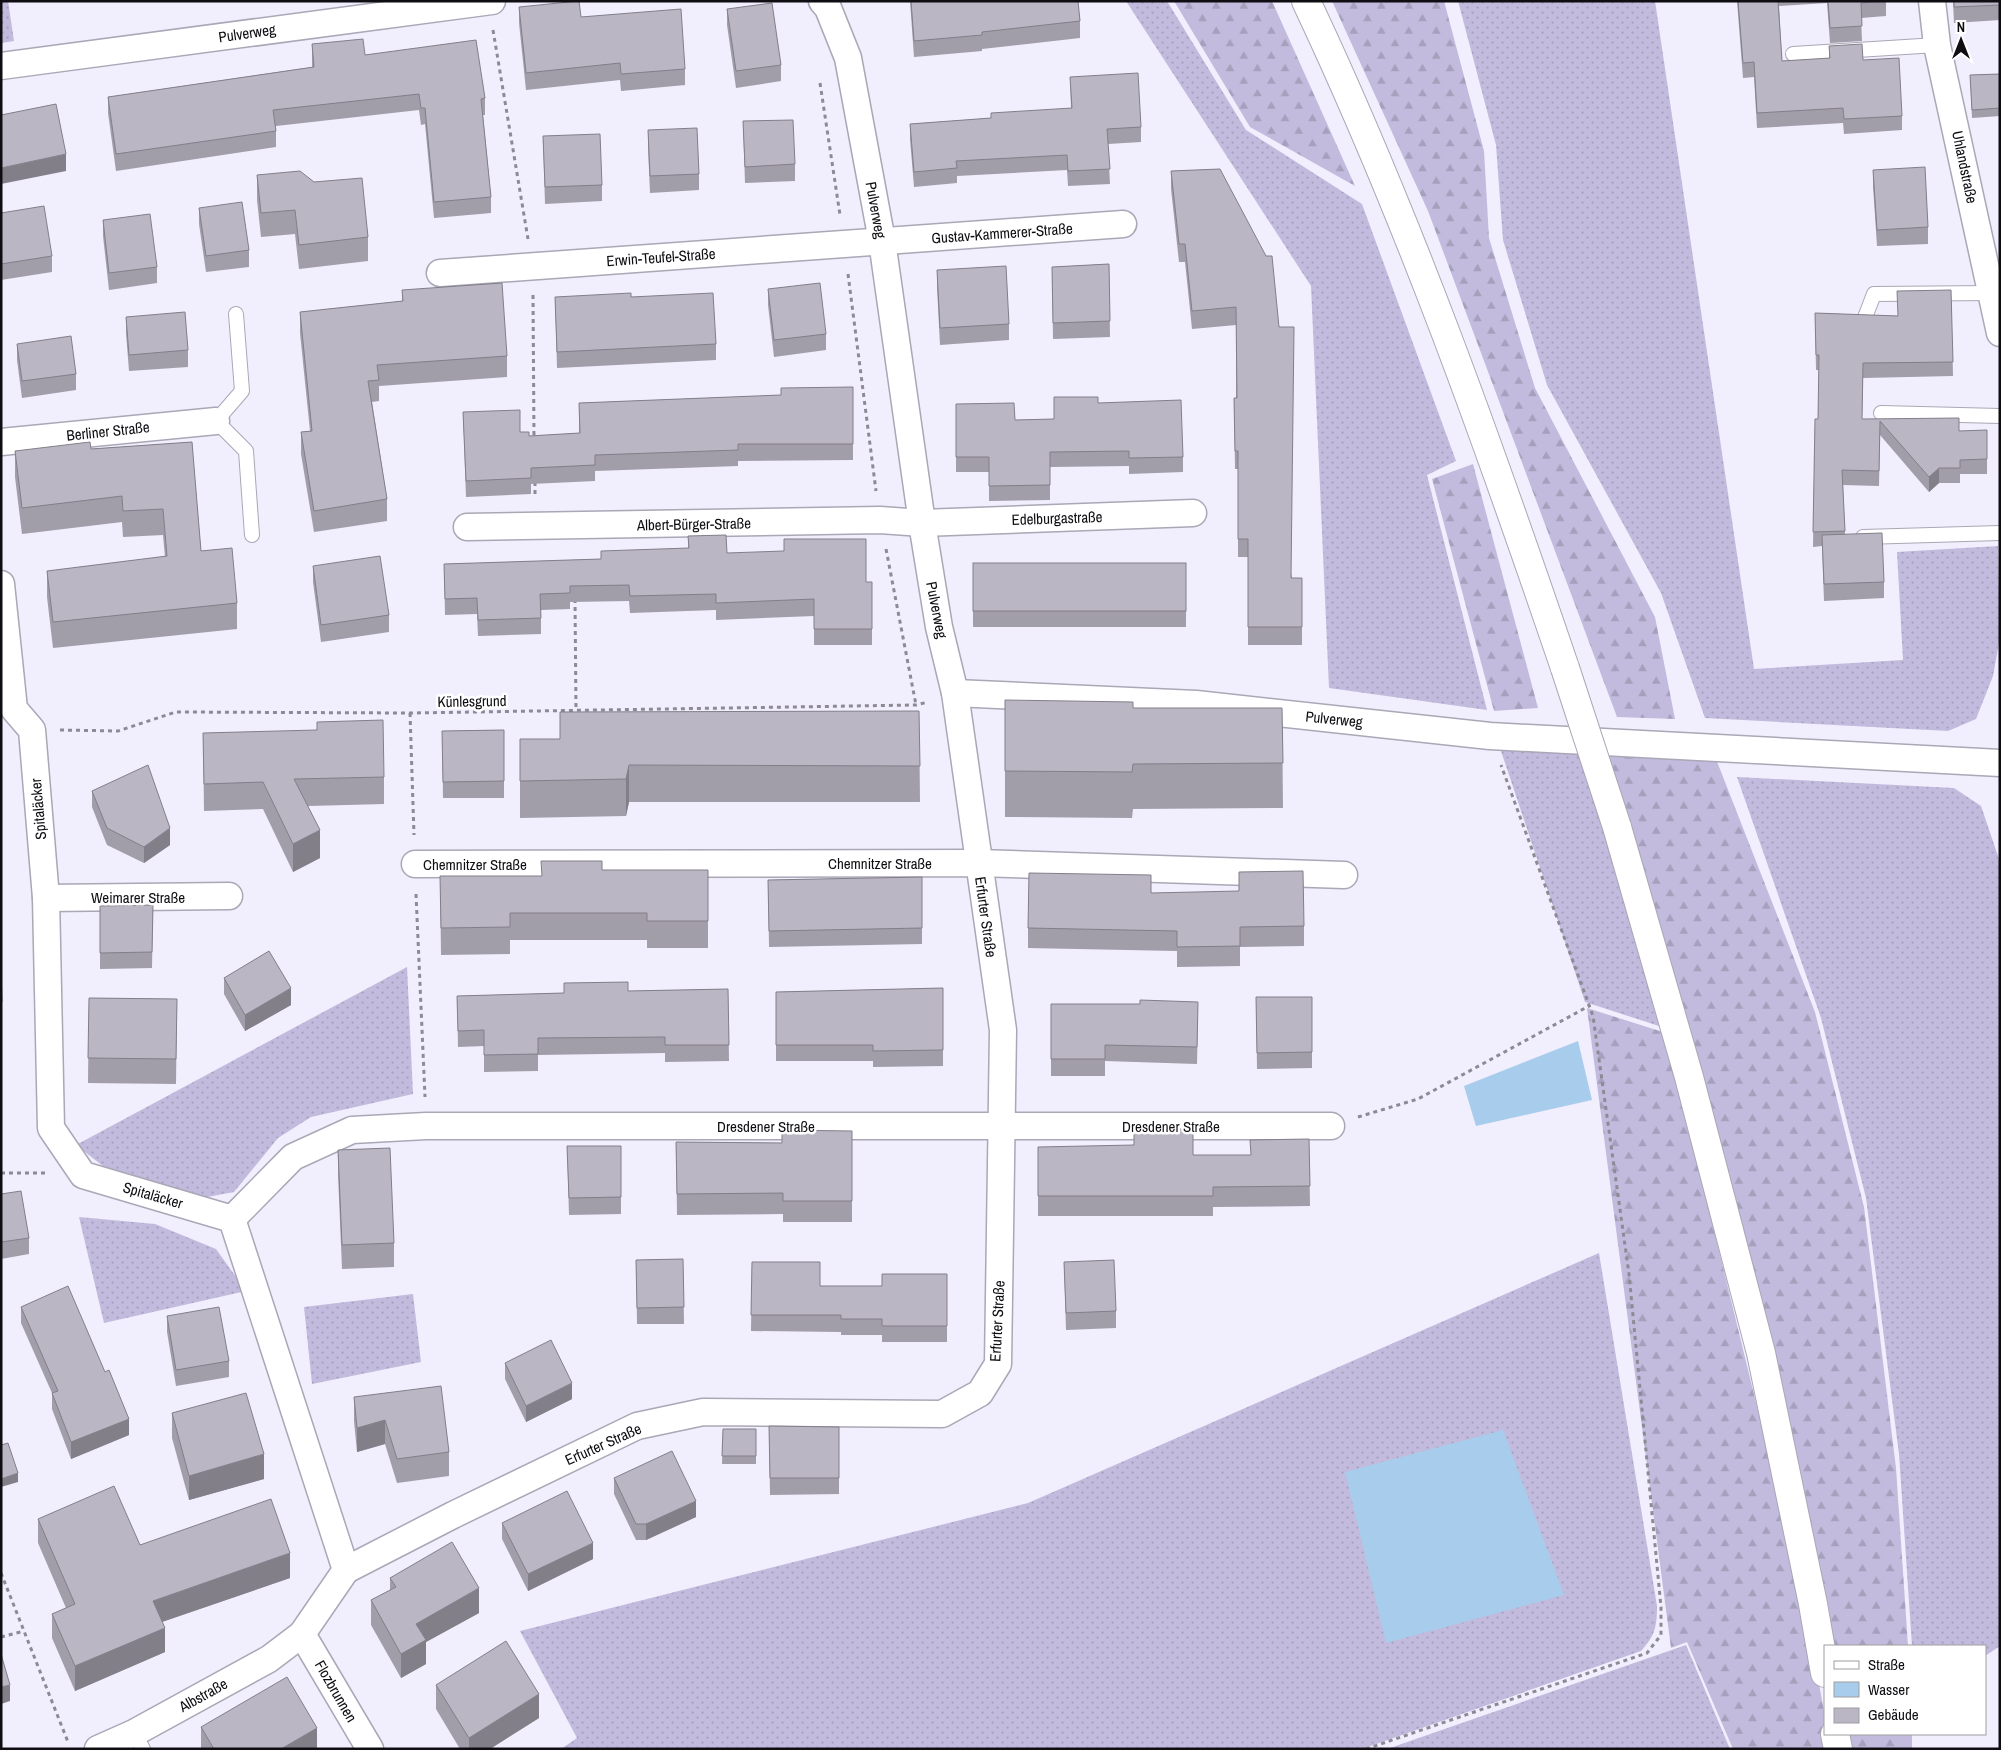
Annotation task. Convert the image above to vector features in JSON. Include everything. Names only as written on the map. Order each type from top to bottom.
[{"type":"main road","points":[[1306,1],[1403,225],[1474,408],[1565,668],[1617,827],[1690,1077],[1761,1353],[1813,1604],[1824,1667]]},
{"type":"main road","points":[[1835,1735],[1838,1749]]},
{"type":"street","name":"Pulverweg","points":[[1,66],[387,7],[490,1]]},
{"type":"street","name":"Pulverweg","points":[[822,1],[828,8],[848,58],[882,242],[922,523],[939,627],[955,694],[1196,704],[1490,736],[2000,763]]},
{"type":"street","name":"Uhlandstraße","points":[[1932,1],[1938,45],[2000,333]]},
{"type":"street","name":"Gustav-Kammerer-Straße","points":[[882,242],[1123,224]]},
{"type":"street","name":"Erwin-Teufel-Straße","points":[[440,273],[882,242]]},
{"type":"street","name":"Berliner Straße","points":[[1,442],[216,421]]},
{"type":"street","name":"Edelburgastraße","points":[[922,523],[1193,513]]},
{"type":"street","name":"Albert-Bürger-Straße","points":[[467,528],[880,520],[922,523]]},
{"type":"street","points":[[1,584],[8,709],[32,730]]},
{"type":"street","name":"Erfurter Straße","points":[[346,1570],[453,1515],[637,1426],[703,1412],[942,1414],[980,1393],[998,1364],[1003,1030],[955,694]]},
{"type":"street","name":"Spitaläcker","points":[[32,730],[46,898],[51,1128],[83,1175],[232,1219]]},
{"type":"street","name":"Chemnitzer Straße","points":[[415,864],[978,863],[1344,875]]},
{"type":"street","name":"Weimarer Straße","points":[[46,898],[229,896]]},
{"type":"street","name":"Dresdener Straße","points":[[232,1219],[293,1157],[352,1130],[426,1126],[1331,1126]]},
{"type":"street","points":[[232,1219],[346,1570],[302,1634]]},
{"type":"street","name":"Albstraße","points":[[98,1749],[139,1741],[268,1659],[302,1634]]},
{"type":"street","name":"Flozbrunnen","points":[[302,1634],[370,1749]]},
{"type":"lane","points":[[1793,54],[1938,45]]},
{"type":"lane","points":[[1864,320],[1874,294],[1992,293]]},
{"type":"lane","points":[[236,314],[242,391],[216,421],[246,451],[252,535]]},
{"type":"lane","points":[[1882,413],[2000,416]]},
{"type":"lane","points":[[1858,537],[2000,533]]},
{"type":"path","points":[[490,1],[532,267],[534,447]]},
{"type":"path","points":[[819,77],[844,244],[880,520]]},
{"type":"path","points":[[535,476],[536,526]]},
{"type":"path","name":"Künlesgrund","points":[[32,730],[118,731],[176,712],[410,713],[916,705],[880,520]]},
{"type":"path","points":[[575,594],[576,711]]},
{"type":"path","points":[[410,713],[426,1126]]},
{"type":"path","points":[[1366,1749],[1647,1653],[1661,1635],[1662,1607],[1629,1274],[1593,1016],[1490,736]]},
{"type":"path","points":[[1331,1126],[1418,1099],[1589,1006]]},
{"type":"path","points":[[1,1173],[83,1175]]},
{"type":"path","points":[[1,1573],[71,1749]]},
{"type":"path","points":[[1,1638],[24,1632]]},
{"type":"green space","points":[[1,1],[8,1],[14,41],[1,43]]},
{"type":"green space","points":[[1126,1],[1167,1],[1246,130],[1362,204],[1456,461],[1427,475],[1487,710],[1329,688],[1311,286]]},
{"type":"green space","points":[[1174,1],[1272,1],[1355,186],[1250,127]]},
{"type":"green space","points":[[1332,1],[1444,1],[1484,151],[1489,238],[1535,388],[1655,617],[1675,719],[1617,717],[1428,211]]},
{"type":"green space","points":[[1458,1],[1655,1],[1754,669],[1903,660],[1897,552],[1998,546],[2000,637],[1993,676],[1976,719],[1948,731],[1705,718],[1661,593],[1547,385],[1503,240],[1496,145]]},
{"type":"green space","points":[[1473,464],[1538,708],[1494,711],[1432,479]]},
{"type":"green space","points":[[1499,745],[1583,750],[1665,1028],[1585,1002]]},
{"type":"green space","points":[[1603,751],[1716,759],[1815,1012],[1864,1207],[1896,1468],[1908,1645],[1825,1645]]},
{"type":"green space","points":[[1737,777],[1954,788],[1981,806],[2000,862],[2000,1646],[1986,1655],[1986,1645],[1912,1645],[1899,1454],[1866,1198],[1821,1018]]},
{"type":"green space","points":[[407,967],[413,1094],[311,1117],[278,1138],[234,1192],[202,1198],[103,1166],[76,1145]]},
{"type":"green space","points":[[1587,1008],[1666,1033],[1786,1526],[1824,1712],[1824,1735],[1830,1749],[1733,1749],[1687,1642],[1671,1648]]},
{"type":"green space","points":[[79,1217],[155,1224],[216,1249],[246,1291],[104,1323]]},
{"type":"green space","points":[[1599,1253],[1657,1606],[1654,1630],[1641,1651],[1362,1749],[561,1749],[577,1738],[520,1631],[1028,1503]]},
{"type":"green space","points":[[413,1294],[421,1362],[312,1384],[304,1307]]},
{"type":"green space","points":[[1686,1645],[1730,1749],[1387,1749]]},
{"type":"green space","points":[[1838,1735],[1912,1735],[1912,1749],[1841,1749]]},
{"type":"water","points":[[1578,1041],[1592,1100],[1476,1126],[1464,1086]]},
{"type":"water","points":[[1503,1430],[1564,1595],[1386,1643],[1345,1472]]},
{"type":"building","points":[[579,1],[581,17],[681,9],[685,69],[621,74],[620,63],[526,73],[519,7]]},
{"type":"building","points":[[911,1],[1078,1],[1080,21],[982,32],[982,35],[914,41]]},
{"type":"building","points":[[1738,1],[1778,1],[1782,61],[1830,58],[1829,46],[1862,44],[1863,60],[1899,58],[1902,116],[1844,119],[1843,108],[1757,113],[1754,62],[1743,63]]},
{"type":"building","points":[[1828,1],[1881,1],[1861,3],[1862,26],[1830,28]]},
{"type":"building","points":[[1954,1],[2000,1],[2000,5],[1954,7]]},
{"type":"building","points":[[772,3],[781,65],[736,71],[727,9]]},
{"type":"building","points":[[363,39],[365,55],[476,40],[485,98],[481,99],[491,197],[434,202],[425,108],[421,108],[419,94],[273,110],[276,131],[116,154],[108,97],[314,67],[312,44]]},
{"type":"building","points":[[1138,73],[1141,127],[1107,129],[1110,169],[1068,171],[1067,155],[956,161],[957,168],[914,172],[910,124],[991,118],[991,113],[1072,108],[1070,77]]},
{"type":"building","points":[[2000,74],[2000,108],[1972,110],[1970,75]]},
{"type":"building","points":[[56,104],[66,154],[1,168],[1,115]]},
{"type":"building","points":[[793,120],[795,164],[745,167],[743,121]]},
{"type":"building","points":[[697,128],[699,174],[650,176],[648,130]]},
{"type":"building","points":[[600,134],[602,185],[545,187],[543,136]]},
{"type":"building","points":[[1925,167],[1928,227],[1877,230],[1873,170]]},
{"type":"building","points":[[1220,169],[1266,256],[1272,256],[1279,327],[1294,327],[1291,578],[1302,578],[1302,627],[1248,627],[1248,539],[1238,539],[1238,451],[1235,451],[1234,398],[1237,398],[1236,307],[1192,311],[1185,244],[1179,244],[1171,171]]},
{"type":"building","points":[[300,171],[314,182],[362,178],[368,237],[299,245],[295,210],[261,213],[257,175]]},
{"type":"building","points":[[242,202],[249,250],[206,256],[199,208]]},
{"type":"building","points":[[44,206],[52,256],[1,264],[1,213]]},
{"type":"building","points":[[150,214],[157,267],[109,273],[103,220]]},
{"type":"building","points":[[1109,264],[1110,321],[1053,323],[1052,267]]},
{"type":"building","points":[[1006,266],[1009,324],[940,328],[937,270]]},
{"type":"building","points":[[502,283],[507,356],[377,365],[379,380],[368,381],[387,499],[314,511],[301,432],[312,431],[300,312],[403,301],[402,290]]},
{"type":"building","points":[[820,283],[826,334],[774,340],[768,289]]},
{"type":"building","points":[[1951,290],[1953,362],[1863,363],[1862,419],[1959,418],[1959,431],[1987,430],[1987,459],[1960,460],[1960,468],[1939,468],[1929,477],[1880,421],[1879,471],[1842,470],[1845,531],[1813,532],[1815,419],[1818,419],[1819,355],[1816,355],[1815,313],[1898,316],[1897,291]]},
{"type":"building","points":[[631,293],[631,297],[713,293],[716,344],[557,352],[555,297]]},
{"type":"building","points":[[185,312],[188,350],[129,355],[126,317]]},
{"type":"building","points":[[71,336],[76,374],[22,381],[17,344]]},
{"type":"building","points":[[853,387],[853,444],[738,444],[738,450],[595,455],[595,465],[531,468],[531,478],[466,481],[463,412],[520,410],[520,432],[529,432],[529,436],[580,433],[579,403],[781,395],[781,388]]},
{"type":"building","points":[[1054,397],[1098,397],[1098,403],[1181,400],[1183,457],[1129,458],[1129,451],[1050,452],[1050,485],[989,486],[989,457],[956,457],[956,404],[1014,403],[1015,420],[1054,419]]},
{"type":"building","points":[[90,442],[91,449],[192,442],[201,551],[232,548],[237,603],[53,622],[47,571],[167,556],[163,509],[123,511],[122,496],[22,508],[15,451]]},
{"type":"building","points":[[1882,533],[1884,582],[1824,584],[1822,535]]},
{"type":"building","points":[[726,535],[727,553],[784,551],[784,539],[866,539],[866,582],[872,582],[872,629],[814,629],[814,599],[716,603],[716,594],[630,596],[629,585],[570,586],[570,593],[540,594],[541,618],[478,620],[477,598],[445,599],[444,564],[601,559],[601,551],[689,548],[688,536]]},
{"type":"building","points":[[380,556],[389,615],[321,625],[313,566]]},
{"type":"building","points":[[973,563],[1186,563],[1186,611],[973,611]]},
{"type":"building","points":[[1005,700],[1133,702],[1133,708],[1282,708],[1283,763],[1133,764],[1132,772],[1005,771]]},
{"type":"building","points":[[919,711],[920,766],[629,765],[626,779],[520,781],[520,739],[560,739],[560,712]]},
{"type":"building","points":[[383,720],[384,777],[294,779],[320,830],[293,844],[263,782],[204,784],[203,733],[317,730],[317,722]]},
{"type":"building","points":[[504,730],[504,781],[443,782],[442,731]]},
{"type":"building","points":[[148,765],[170,828],[144,847],[107,828],[92,791]]},
{"type":"building","points":[[541,861],[602,861],[602,870],[708,870],[708,921],[647,921],[647,913],[510,913],[510,927],[441,928],[440,876],[542,876]]},
{"type":"building","points":[[1303,871],[1304,926],[1240,927],[1240,946],[1177,947],[1177,931],[1028,928],[1029,873],[1151,875],[1151,893],[1239,891],[1239,872]]},
{"type":"building","points":[[922,877],[922,928],[769,931],[768,880]]},
{"type":"building","points":[[153,905],[152,952],[100,953],[100,906]]},
{"type":"building","points":[[269,951],[291,988],[245,1015],[224,978]]},
{"type":"building","points":[[1,968],[2,1002],[1,1002]]},
{"type":"building","points":[[628,982],[628,991],[728,989],[729,1045],[665,1045],[665,1037],[538,1038],[538,1054],[484,1055],[484,1030],[458,1031],[457,996],[564,993],[564,983]]},
{"type":"building","points":[[943,988],[943,1050],[873,1051],[873,1045],[776,1045],[776,992]]},
{"type":"building","points":[[1256,997],[1312,997],[1312,1052],[1257,1053]]},
{"type":"building","points":[[89,998],[177,999],[176,1059],[88,1058]]},
{"type":"building","points":[[1140,1000],[1198,1002],[1197,1047],[1105,1045],[1105,1059],[1051,1059],[1051,1004],[1140,1004]]},
{"type":"building","points":[[1134,1129],[1193,1129],[1193,1155],[1251,1155],[1250,1140],[1309,1139],[1310,1186],[1213,1187],[1213,1196],[1038,1196],[1038,1147],[1134,1145]]},
{"type":"building","points":[[782,1130],[852,1131],[852,1201],[783,1201],[783,1193],[677,1194],[676,1142],[782,1143]]},
{"type":"building","points":[[567,1146],[621,1146],[621,1197],[569,1198]]},
{"type":"building","points":[[390,1148],[394,1243],[342,1245],[338,1150]]},
{"type":"building","points":[[21,1191],[29,1238],[1,1242],[1,1194]]},
{"type":"building","points":[[683,1259],[684,1307],[637,1308],[636,1260]]},
{"type":"building","points":[[1114,1260],[1116,1311],[1066,1313],[1064,1262]]},
{"type":"building","points":[[752,1262],[820,1262],[820,1286],[882,1286],[882,1274],[947,1274],[947,1326],[882,1326],[882,1319],[841,1319],[841,1315],[751,1315]]},
{"type":"building","points":[[68,1286],[105,1372],[109,1370],[129,1419],[71,1442],[52,1393],[58,1391],[21,1307]]},
{"type":"building","points":[[219,1307],[229,1361],[176,1370],[167,1316]]},
{"type":"building","points":[[551,1340],[572,1383],[526,1406],[505,1363]]},
{"type":"building","points":[[441,1386],[449,1452],[397,1459],[385,1420],[357,1428],[354,1397]]},
{"type":"building","points":[[246,1393],[264,1454],[189,1476],[172,1413]]},
{"type":"building","points":[[769,1426],[839,1427],[839,1478],[770,1478]]},
{"type":"building","points":[[723,1429],[756,1429],[756,1456],[722,1456]]},
{"type":"building","points":[[8,1443],[18,1473],[1,1479],[1,1445]]},
{"type":"building","points":[[672,1451],[696,1501],[646,1524],[636,1524],[614,1478]]},
{"type":"building","points":[[114,1486],[140,1545],[271,1499],[290,1553],[153,1601],[165,1628],[75,1666],[52,1614],[75,1604],[38,1519]]},
{"type":"building","points":[[567,1491],[593,1543],[528,1574],[502,1523]]},
{"type":"building","points":[[452,1542],[479,1588],[416,1624],[426,1640],[401,1654],[371,1600],[396,1587],[390,1578]]},
{"type":"building","points":[[506,1641],[539,1694],[469,1738],[436,1685]]},
{"type":"building","points":[[1,1654],[10,1685],[1,1687]]},
{"type":"building","points":[[287,1677],[317,1728],[281,1749],[214,1749],[201,1727]]}]
